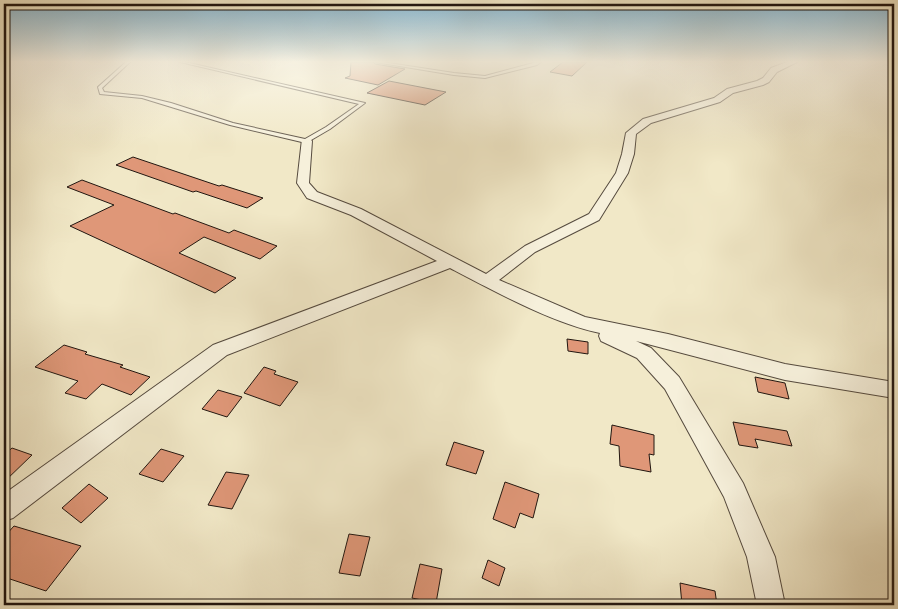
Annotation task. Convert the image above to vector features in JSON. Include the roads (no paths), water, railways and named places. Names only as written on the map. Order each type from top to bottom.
[{"type":"street","points":[[487,281],[530,249],[594,217],[622,173],[628,154],[631,133],[647,121],[717,100],[732,90]]},
{"type":"street","points":[[306,141],[303,183],[312,195],[356,212],[487,281],[644,353],[672,383],[734,491],[761,557],[771,605]]},
{"type":"street","points":[[4,509],[220,350],[450,262]]},
{"type":"street","points":[[581,323],[668,341],[785,372],[894,390]]},
{"type":"lane","points":[[101,90],[102,93],[142,97],[232,124],[306,141],[363,103],[307,90]]}]
